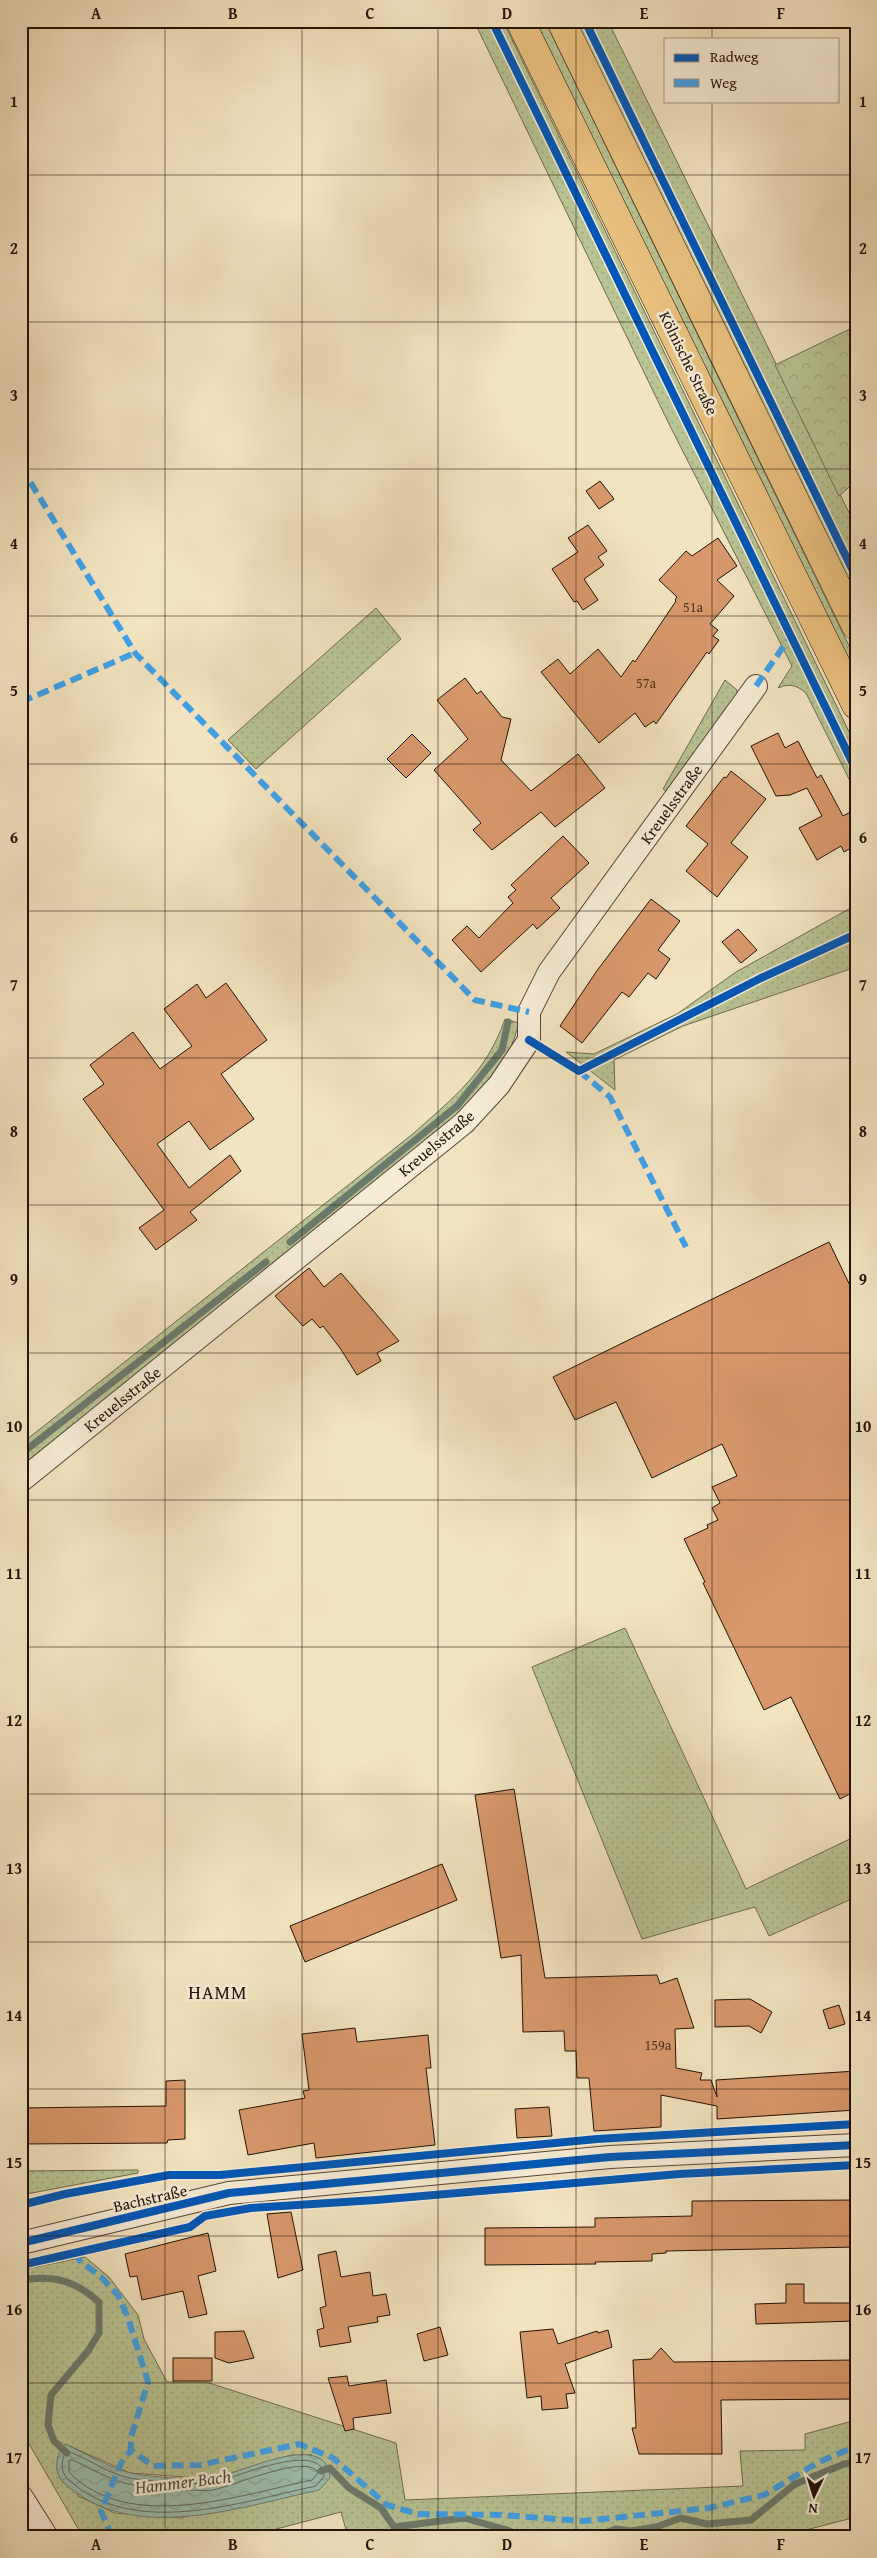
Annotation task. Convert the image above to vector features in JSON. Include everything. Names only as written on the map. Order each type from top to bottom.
[{"type":"main road","name":"Kölnische Straße","points":[[520,21],[856,705]]},
{"type":"main road","points":[[561,21],[856,626]]},
{"type":"street","name":"Kreuelsstraße","points":[[21,1481],[464,1123],[499,1085],[528,1040],[529,1012],[550,972],[756,686]]},
{"type":"street","name":"Bachstraße","points":[[21,2243],[229,2193],[610,2157],[856,2145]]},
{"type":"street","points":[[21,2496],[46,2537]]},
{"type":"green space","points":[[474,21],[503,21],[856,746],[856,793],[806,693],[793,686],[778,688],[792,666],[670,426]]},
{"type":"green space","points":[[535,21],[545,21],[856,660],[856,680]]},
{"type":"green space","points":[[574,21],[608,21],[856,527],[856,600]]},
{"type":"green space","points":[[856,326],[856,481],[839,496],[775,365]]},
{"type":"green space","points":[[376,608],[401,639],[256,769],[228,740]]},
{"type":"green space","points":[[725,680],[737,690],[736,704],[670,794],[663,789]]},
{"type":"green space","points":[[856,905],[856,967],[683,1026],[614,1060],[615,1090],[566,1052],[594,1054],[677,1014],[736,972]]},
{"type":"green space","points":[[505,1019],[519,1023],[510,1050],[492,1079],[460,1114],[425,1145],[21,1466],[21,1444],[414,1133],[456,1095],[479,1069],[489,1054]]},
{"type":"green space","points":[[625,1628],[746,1889],[856,1836],[856,1897],[769,1936],[755,1907],[642,1939],[532,1667]]},
{"type":"green space","points":[[138,2170],[138,2173],[21,2195],[21,2171]]},
{"type":"green space","points":[[85,2257],[109,2277],[138,2315],[144,2339],[167,2382],[206,2382],[396,2443],[405,2500],[743,2486],[740,2451],[805,2450],[805,2434],[856,2420],[856,2517],[779,2537],[348,2537],[341,2512],[246,2537],[83,2537],[21,2430],[21,2270]],"holes":[[[65,2444],[130,2473],[211,2479],[291,2455],[312,2455],[182,2518],[115,2513],[78,2496]]]},
{"type":"water","points":[[65,2444],[115,2468],[148,2476],[203,2479],[222,2476],[279,2458],[298,2455],[314,2456],[325,2463],[330,2478],[319,2490],[221,2512],[153,2517],[120,2513],[90,2501],[63,2482],[58,2473],[57,2463],[59,2453]]},
{"type":"building","points":[[600,481],[614,499],[599,509],[586,491]]},
{"type":"building","points":[[588,525],[607,551],[598,557],[604,565],[584,579],[598,600],[583,610],[577,601],[574,602],[552,569],[578,552],[568,538]]},
{"type":"building","points":[[718,538],[737,566],[717,580],[734,596],[710,624],[718,630],[713,636],[719,640],[709,654],[707,652],[656,724],[654,721],[645,727],[635,713],[599,743],[541,672],[558,659],[570,674],[598,649],[621,677],[633,660],[635,662],[676,601],[677,597],[659,580],[686,551],[692,556]]},
{"type":"building","points":[[465,678],[477,694],[481,691],[502,717],[511,719],[501,760],[531,791],[578,754],[605,788],[555,827],[541,812],[492,850],[473,830],[481,823],[434,770],[468,739],[437,700]]},
{"type":"building","points":[[778,733],[785,748],[798,741],[817,778],[821,775],[843,816],[856,809],[856,845],[844,852],[841,846],[817,860],[799,828],[822,816],[807,788],[790,795],[776,796],[751,746]]},
{"type":"building","points":[[412,734],[431,753],[406,778],[387,759]]},
{"type":"building","points":[[731,771],[766,799],[731,843],[748,857],[717,897],[686,871],[708,844],[686,826],[724,777],[726,778]]},
{"type":"building","points":[[563,836],[589,863],[551,898],[560,908],[537,929],[533,924],[481,972],[452,940],[467,926],[479,938],[513,903],[508,897],[516,890],[511,885]]},
{"type":"building","points":[[651,899],[680,921],[658,950],[670,959],[656,979],[648,973],[629,997],[622,992],[582,1043],[560,1026],[596,972]]},
{"type":"building","points":[[738,929],[757,950],[741,963],[722,942]]},
{"type":"building","points":[[226,983],[267,1040],[221,1074],[254,1119],[210,1150],[189,1121],[157,1144],[189,1188],[230,1155],[241,1171],[190,1212],[197,1220],[156,1250],[139,1228],[164,1210],[83,1099],[104,1084],[90,1065],[133,1032],[160,1069],[192,1046],[164,1009],[197,984],[206,998]]},
{"type":"building","points":[[829,1242],[856,1298],[856,1791],[840,1799],[791,1697],[764,1710],[684,1539],[708,1528],[707,1525],[718,1520],[712,1508],[720,1503],[712,1487],[737,1476],[722,1444],[652,1478],[616,1402],[575,1420],[553,1377]]},
{"type":"building","points":[[309,1268],[324,1287],[341,1273],[399,1341],[377,1353],[381,1361],[357,1375],[323,1326],[320,1328],[312,1319],[303,1326],[275,1296]]},
{"type":"building","points":[[514,1789],[545,1978],[657,1975],[660,1984],[677,1978],[694,2028],[675,2029],[676,2068],[702,2073],[700,2080],[711,2080],[717,2097],[716,2080],[856,2071],[856,2110],[717,2119],[717,2106],[661,2095],[661,2127],[594,2131],[589,2078],[577,2078],[576,2051],[565,2051],[564,2031],[523,2032],[521,1955],[501,1958],[475,1795]]},
{"type":"building","points":[[442,1864],[457,1900],[305,1962],[290,1926]]},
{"type":"building","points":[[750,1999],[772,2012],[761,2033],[749,2026],[715,2027],[715,2000]]},
{"type":"building","points":[[839,2005],[845,2024],[829,2029],[823,2010]]},
{"type":"building","points":[[355,2028],[357,2042],[428,2035],[431,2068],[426,2068],[435,2145],[316,2158],[314,2143],[248,2155],[239,2110],[305,2098],[303,2091],[309,2090],[302,2034]]},
{"type":"building","points":[[185,2080],[185,2139],[168,2140],[167,2143],[21,2144],[21,2108],[166,2106],[166,2081]]},
{"type":"building","points":[[549,2107],[552,2136],[517,2138],[515,2109]]},
{"type":"building","points":[[856,2200],[856,2247],[666,2251],[666,2253],[652,2254],[652,2261],[595,2262],[596,2264],[485,2265],[485,2228],[595,2227],[595,2218],[692,2216],[692,2201]]},
{"type":"building","points":[[291,2212],[303,2270],[278,2278],[267,2214]]},
{"type":"building","points":[[208,2233],[216,2271],[198,2276],[207,2314],[189,2318],[183,2291],[142,2300],[137,2276],[130,2277],[125,2254]]},
{"type":"building","points":[[336,2251],[341,2277],[370,2272],[373,2296],[386,2294],[390,2315],[377,2317],[378,2322],[348,2327],[351,2342],[320,2347],[317,2330],[324,2328],[320,2308],[326,2306],[318,2255]]},
{"type":"building","points":[[786,2284],[804,2284],[804,2303],[856,2303],[856,2321],[756,2324],[755,2304],[786,2303]]},
{"type":"building","points":[[440,2327],[448,2355],[424,2361],[417,2334]]},
{"type":"building","points":[[553,2329],[558,2344],[597,2331],[598,2333],[608,2330],[612,2347],[565,2364],[575,2393],[566,2394],[568,2408],[542,2410],[541,2396],[527,2398],[520,2332]]},
{"type":"building","points":[[244,2331],[254,2358],[229,2363],[215,2358],[215,2332]]},
{"type":"building","points":[[661,2348],[674,2362],[856,2360],[856,2399],[721,2400],[722,2454],[639,2454],[632,2428],[636,2428],[633,2360],[651,2359]]},
{"type":"building","points":[[173,2358],[212,2358],[212,2381],[173,2381]]},
{"type":"building","points":[[347,2376],[349,2386],[386,2380],[391,2413],[353,2418],[354,2429],[345,2431],[328,2378]]},
{"type":"waterway","points":[[290,1242],[457,1106],[502,1050],[508,1022]]},
{"type":"waterway","points":[[21,1454],[266,1262]]},
{"type":"waterway","name":"Hammer Bach","points":[[21,2280],[44,2278],[63,2281],[81,2289],[99,2302],[99,2333],[88,2351],[51,2395],[48,2425],[54,2441],[67,2453]]},
{"type":"waterway","name":"Hammer Bach","points":[[595,2537],[616,2529],[631,2531],[656,2527],[681,2518],[707,2524],[751,2520],[795,2484],[844,2464],[856,2462]]},
{"type":"waterway","name":"Hammer Bach","points":[[321,2471],[330,2468],[349,2488],[381,2508],[394,2527],[464,2518],[510,2531],[520,2537]]},
{"type":"marked path","points":[[21,467],[135,653],[475,1000],[529,1012]]},
{"type":"marked path","points":[[756,686],[790,637]]},
{"type":"marked path","points":[[21,702],[135,653]]},
{"type":"marked path","points":[[579,1071],[610,1097],[686,1247]]},
{"type":"marked path","points":[[75,2252],[80,2261],[101,2277],[118,2295],[128,2318],[148,2382],[131,2437],[131,2450],[153,2466],[200,2465],[299,2444],[333,2458],[387,2505],[418,2514],[501,2515],[584,2521],[709,2508],[764,2495],[817,2463],[856,2446]]},
{"type":"marked path","points":[[112,2537],[101,2511],[121,2463],[131,2450]]},
{"type":"cycle path","points":[[492,21],[856,770]]},
{"type":"cycle path","points":[[585,21],[856,577]]},
{"type":"cycle path","points":[[529,1040],[579,1071],[761,978],[856,934]]},
{"type":"cycle path","points":[[21,2205],[65,2194],[169,2175],[220,2175],[597,2139],[856,2124]]},
{"type":"cycle path","points":[[21,2243],[229,2193],[610,2157],[856,2145]]},
{"type":"cycle path","points":[[21,2265],[190,2227],[205,2216],[251,2208],[376,2200],[679,2174],[856,2165]]},
{"type":"district","name":"HAMM","points":[[218,1992]]}]
